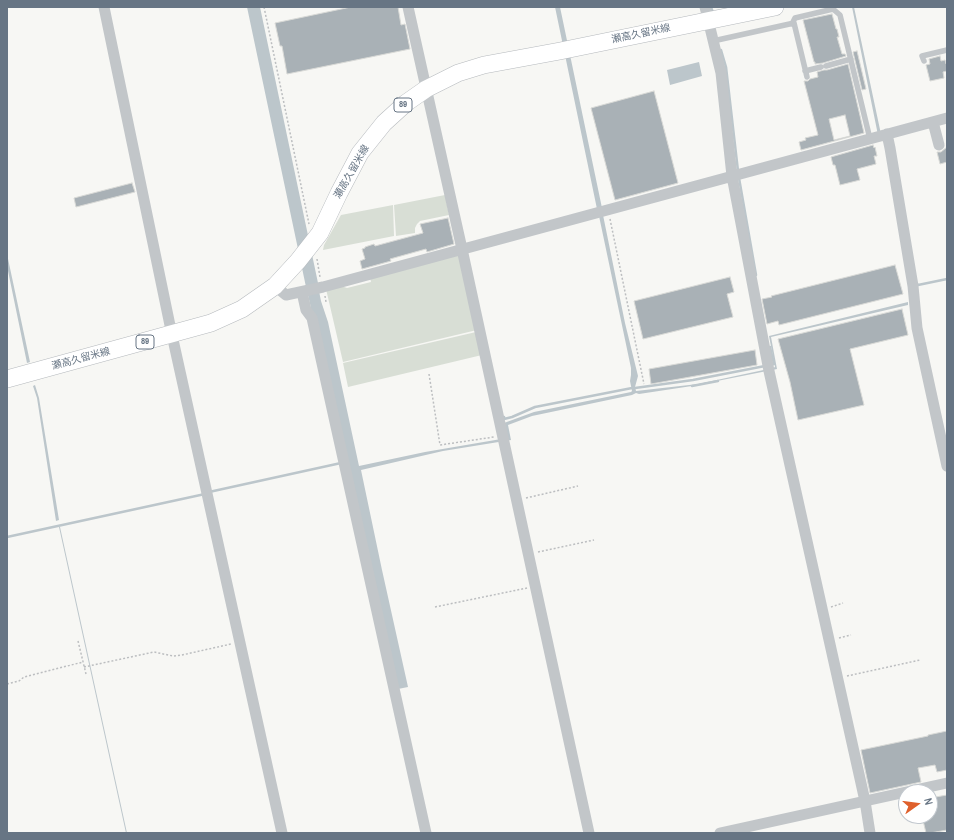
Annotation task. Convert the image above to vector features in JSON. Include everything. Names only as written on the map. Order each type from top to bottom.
[{"type":"main road","name":"瀬高久留米線","points":[[7,379],[211,324],[242,309],[274,286],[298,261],[320,233],[360,153],[384,123],[406,103],[426,89],[458,73],[484,65],[565,50],[707,14],[775,7]]},
{"type":"street","points":[[104,7],[172,335],[282,833]]},
{"type":"street","points":[[408,7],[589,833]]},
{"type":"street","points":[[707,14],[721,73],[732,176],[770,371],[870,833]]},
{"type":"street","points":[[274,286],[286,295],[302,292],[947,118]]},
{"type":"street","points":[[933,122],[939,145]]},
{"type":"street","points":[[887,134],[913,286],[917,328],[947,466]]},
{"type":"street","points":[[302,292],[306,310],[312,318],[426,833]]},
{"type":"street","points":[[720,833],[736,831],[947,783]]},
{"type":"lane","points":[[792,24],[795,18],[832,9],[840,15],[870,139]]},
{"type":"lane","points":[[792,24],[794,23],[806,74],[824,66],[851,59]]},
{"type":"lane","points":[[713,41],[792,24]]},
{"type":"lane","points":[[924,61],[922,56],[947,50]]},
{"type":"path","points":[[264,7],[312,243],[326,302]]},
{"type":"path","points":[[602,211],[644,384]]},
{"type":"path","points":[[429,374],[440,445],[503,436]]},
{"type":"path","points":[[517,500],[578,486]]},
{"type":"path","points":[[528,553],[594,540]]},
{"type":"path","points":[[435,607],[535,586]]},
{"type":"path","points":[[822,609],[843,603]]},
{"type":"path","points":[[829,641],[851,635]]},
{"type":"path","points":[[78,641],[86,674]]},
{"type":"path","points":[[84,667],[154,652],[172,656],[182,655],[240,642]]},
{"type":"path","points":[[837,678],[920,660]]},
{"type":"path","points":[[7,684],[19,681],[24,677],[83,662]]},
{"type":"shaded area","points":[[247,7],[260,7],[318,283],[306,287]]},
{"type":"shaded area","points":[[555,7],[560,7],[602,208],[597,209]]},
{"type":"shaded area","points":[[852,7],[854,7],[882,139],[879,140]]},
{"type":"shaded area","points":[[699,62],[702,76],[670,85],[667,70]]},
{"type":"shaded area","points":[[445,195],[449,215],[420,221],[415,228],[415,233],[396,236],[394,205]]},
{"type":"shaded area","points":[[393,205],[394,236],[323,250],[324,245],[341,215]]},
{"type":"shaded area","points":[[603,215],[625,323],[638,376],[635,387],[636,391],[698,384],[773,368],[775,367],[769,336],[908,302],[908,305],[771,337],[777,369],[692,386],[639,394],[636,393],[532,416],[508,425],[511,440],[443,451],[361,470],[408,687],[398,689],[308,295],[319,291],[328,322],[359,466],[425,452],[507,438],[504,423],[534,412],[632,391],[630,381],[631,368],[599,216]]},
{"type":"shaded area","points":[[7,254],[30,362],[27,363],[7,266]]},
{"type":"shaded area","points":[[459,254],[477,330],[343,362],[326,289],[341,286],[347,288],[371,282],[370,277]]},
{"type":"shaded area","points":[[476,332],[482,355],[348,387],[343,363]]},
{"type":"shaded area","points":[[35,385],[39,398],[59,520],[56,521],[37,398],[33,386]]},
{"type":"shaded area","points":[[60,527],[127,833],[126,833]]},
{"type":"building","points":[[351,7],[398,7],[401,25],[405,24],[410,49],[287,74],[282,46],[280,46],[275,23]]},
{"type":"building","points":[[832,14],[839,37],[837,37],[842,54],[845,54],[846,56],[815,64],[803,20]]},
{"type":"building","points":[[857,51],[866,89],[862,90],[853,52]]},
{"type":"building","points":[[940,56],[941,61],[945,60],[947,64],[947,71],[943,72],[944,78],[930,81],[926,65],[930,64],[929,59]]},
{"type":"building","points":[[848,64],[864,133],[801,150],[799,142],[806,140],[805,138],[818,135],[804,81],[818,77],[817,72]],"holes":[[[845,115],[850,136],[834,140],[829,119]]]},
{"type":"building","points":[[654,91],[678,183],[615,200],[591,108]]},
{"type":"building","points":[[873,145],[877,156],[874,156],[876,164],[857,169],[860,180],[840,185],[835,165],[833,165],[831,157]]},
{"type":"building","points":[[947,147],[947,162],[940,164],[937,152],[941,152]]},
{"type":"building","points":[[132,183],[135,192],[76,207],[74,198]]},
{"type":"building","points":[[448,218],[454,244],[427,252],[426,249],[362,269],[360,261],[365,259],[362,249],[365,247],[374,244],[375,246],[423,233],[420,224]]},
{"type":"building","points":[[895,265],[903,294],[779,325],[778,321],[767,324],[762,299]]},
{"type":"building","points":[[730,277],[734,292],[727,294],[733,317],[643,339],[634,301]]},
{"type":"building","points":[[902,309],[908,335],[850,349],[864,405],[798,420],[790,382],[778,339]]},
{"type":"building","points":[[755,350],[757,365],[651,384],[649,369]]},
{"type":"building","points":[[947,731],[947,770],[937,772],[935,765],[918,768],[921,782],[898,784],[898,787],[870,793],[861,750]]},
{"type":"building","points":[[947,795],[947,830],[926,833],[924,824],[938,824],[938,797]]},
{"type":"waterway","points":[[711,7],[713,13]]},
{"type":"waterway","points":[[721,50],[726,67],[738,171]]},
{"type":"waterway","points":[[739,178],[756,275]]},
{"type":"waterway","points":[[917,284],[947,279]]},
{"type":"waterway","points":[[770,347],[774,364],[770,365]]},
{"type":"waterway","points":[[635,388],[693,380],[765,366]]},
{"type":"waterway","points":[[692,386],[718,381]]},
{"type":"waterway","points":[[504,417],[504,419],[512,417],[535,407],[632,388]]},
{"type":"waterway","points":[[209,492],[341,463]]},
{"type":"waterway","points":[[7,537],[205,494]]}]
